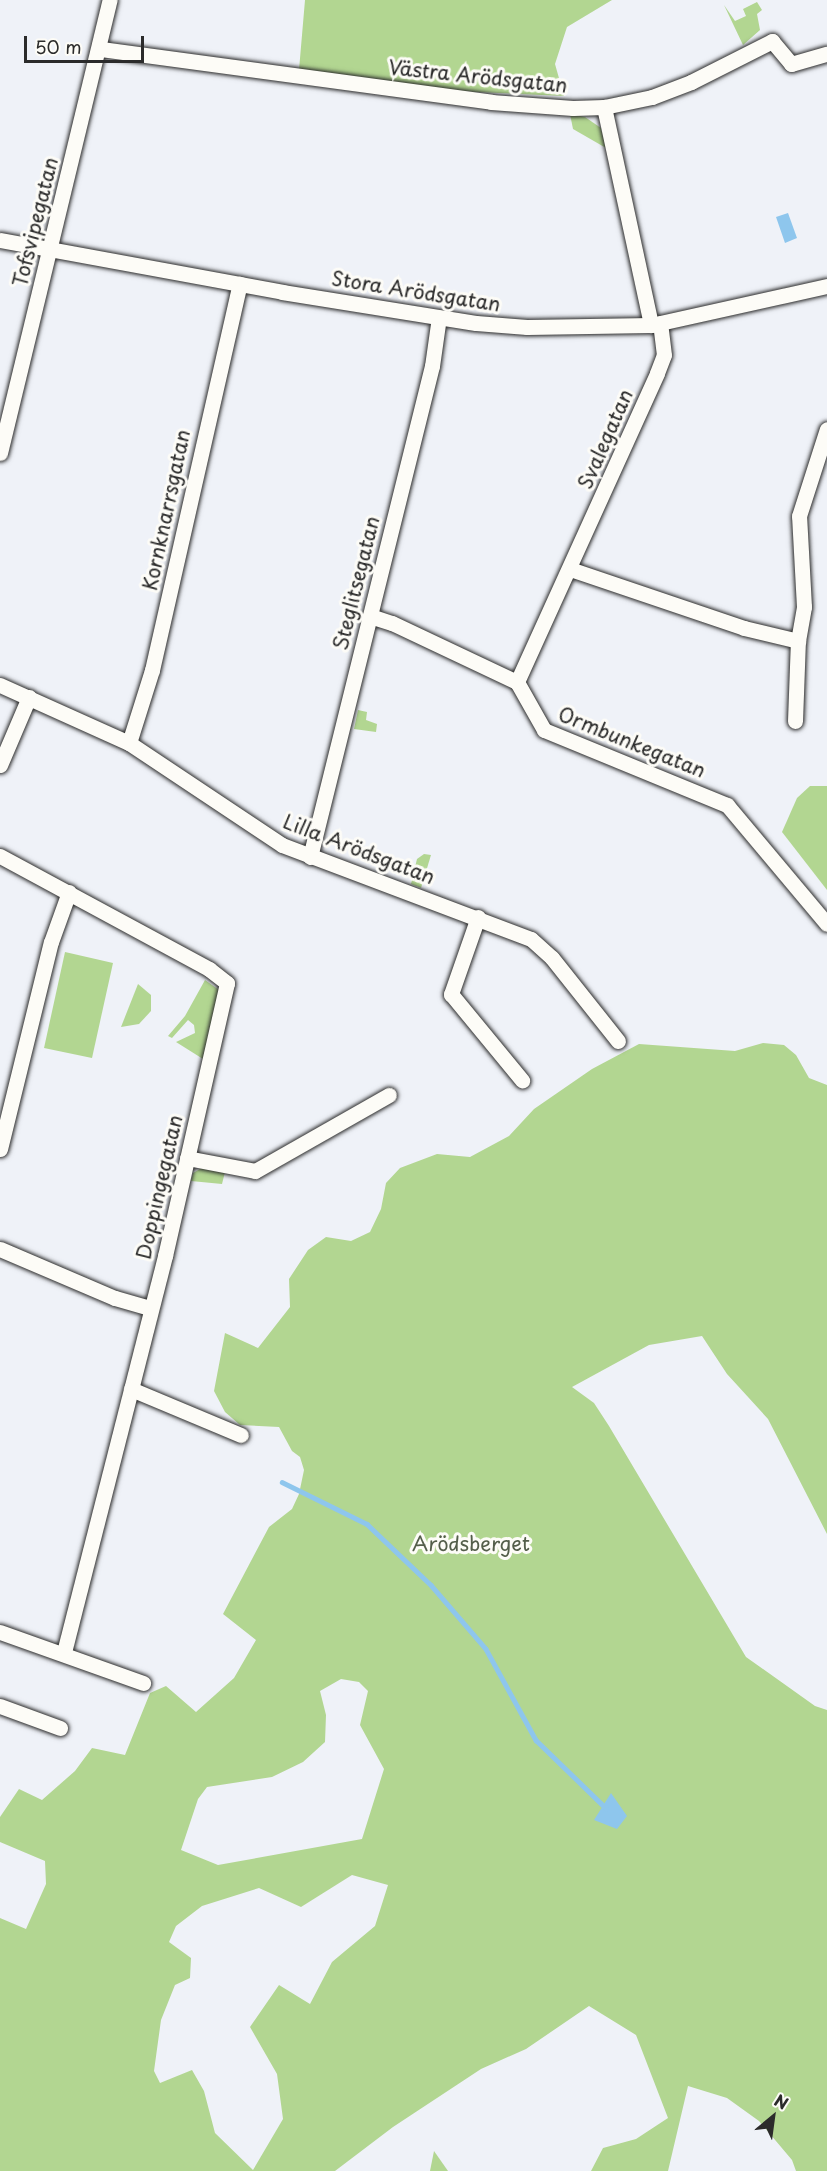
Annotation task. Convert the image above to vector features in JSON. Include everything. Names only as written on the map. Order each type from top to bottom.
[{"type":"street","name":"Tofsvipegatan","points":[[0,453],[90,76],[101,49],[110,0]]},
{"type":"street","name":"Västra Arödsgatan","points":[[101,49],[491,102],[604,107],[652,97],[691,82],[772,41],[791,64],[827,54]]},
{"type":"street","name":"Svalegatan","points":[[517,682],[570,569],[664,355],[604,107]]},
{"type":"street","name":"Stora Arödsgatan","points":[[0,240],[50,251],[439,317],[527,327],[656,324],[827,286]]},
{"type":"street","name":"Kornknarrsgatan","points":[[129,743],[151,672],[240,284]]},
{"type":"street","name":"Steglitsegatan","points":[[310,857],[432,366],[439,317]]},
{"type":"street","points":[[795,721],[798,641],[804,607],[799,516],[827,429]]},
{"type":"street","points":[[570,569],[744,628],[798,641]]},
{"type":"street","points":[[370,616],[517,682]]},
{"type":"street","name":"Ormbunkegatan","points":[[517,682],[544,730],[727,806],[827,924]]},
{"type":"street","name":"Lilla Arödsgatan","points":[[0,685],[129,743],[217,805],[282,845],[478,917],[531,939],[545,951],[618,1041]]},
{"type":"street","points":[[0,765],[29,697]]},
{"type":"street","name":"Doppingegatan","points":[[0,856],[209,969],[227,983],[151,1308],[64,1653]]},
{"type":"street","points":[[0,1149],[51,942],[69,892]]},
{"type":"street","points":[[478,917],[451,994],[522,1080]]},
{"type":"street","points":[[187,1158],[255,1171],[389,1095]]},
{"type":"street","points":[[0,1249],[115,1298],[151,1308]]},
{"type":"street","points":[[131,1389],[241,1436]]},
{"type":"street","points":[[0,1632],[64,1653],[142,1683]]},
{"type":"street","points":[[0,1706],[60,1728]]},
{"type":"green space","points":[[305,0],[612,0],[567,27],[555,64],[564,96],[431,90],[299,70]]},
{"type":"green space","points":[[757,2],[762,10],[757,14],[760,30],[743,45],[724,5],[735,21],[746,16],[743,9]]},
{"type":"green space","points":[[570,114],[585,117],[601,128],[606,148],[573,129]]},
{"type":"green space","points":[[358,710],[367,712],[366,720],[377,724],[376,732],[354,729]]},
{"type":"green space","points":[[810,786],[827,786],[827,890],[782,832],[797,798]]},
{"type":"green space","points":[[424,854],[431,855],[421,888],[411,884],[417,859]]},
{"type":"green space","points":[[65,952],[113,963],[92,1058],[44,1048]]},
{"type":"green space","points":[[205,980],[219,990],[203,1059],[176,1042],[195,1033],[194,1025],[188,1020],[172,1038],[168,1036],[185,1016]]},
{"type":"green space","points":[[138,984],[151,995],[151,1011],[139,1024],[121,1027]]},
{"type":"green space","name":"Arödsberget","points":[[763,1043],[784,1045],[796,1055],[809,1078],[827,1085],[827,1534],[768,1419],[727,1374],[702,1336],[649,1345],[572,1387],[594,1403],[609,1426],[746,1657],[815,1706],[827,1710],[827,2171],[796,2171],[792,2160],[759,2121],[727,2098],[688,2086],[668,2171],[591,2171],[603,2148],[636,2139],[668,2118],[636,2035],[589,2006],[526,2049],[481,2069],[393,2127],[335,2171],[0,2171],[0,1918],[26,1929],[46,1884],[45,1861],[0,1842],[0,1817],[19,1789],[42,1800],[75,1771],[92,1748],[125,1755],[150,1693],[166,1686],[196,1712],[234,1678],[256,1640],[223,1614],[269,1527],[292,1509],[299,1494],[304,1470],[300,1457],[292,1451],[279,1427],[240,1425],[225,1412],[214,1391],[225,1333],[258,1348],[290,1307],[289,1279],[308,1250],[326,1237],[351,1241],[370,1232],[381,1209],[386,1183],[400,1168],[437,1154],[470,1157],[509,1136],[534,1109],[592,1069],[639,1044],[735,1051]],"holes":[[[341,1679],[359,1682],[368,1691],[360,1725],[384,1769],[362,1839],[218,1865],[181,1850],[198,1799],[207,1787],[272,1777],[303,1762],[325,1742],[326,1715],[320,1691]],[[352,1875],[388,1885],[375,1926],[332,1962],[310,2004],[279,1985],[250,2027],[277,2074],[283,2119],[253,2170],[215,2133],[204,2091],[192,2070],[160,2083],[154,2071],[161,2020],[175,1985],[190,1978],[191,1958],[169,1942],[176,1926],[202,1906],[259,1888],[301,1907]]]},
{"type":"green space","points":[[207,1165],[226,1168],[222,1184],[191,1181],[193,1173]]},
{"type":"green space","points":[[434,2151],[448,2171],[430,2171]]},
{"type":"water","points":[[788,213],[797,238],[785,243],[776,217]]},
{"type":"water","points":[[611,1793],[627,1816],[617,1829],[594,1820]]},
{"type":"waterway","points":[[282,1482],[367,1524],[431,1585],[486,1649],[536,1740],[606,1808]]}]
